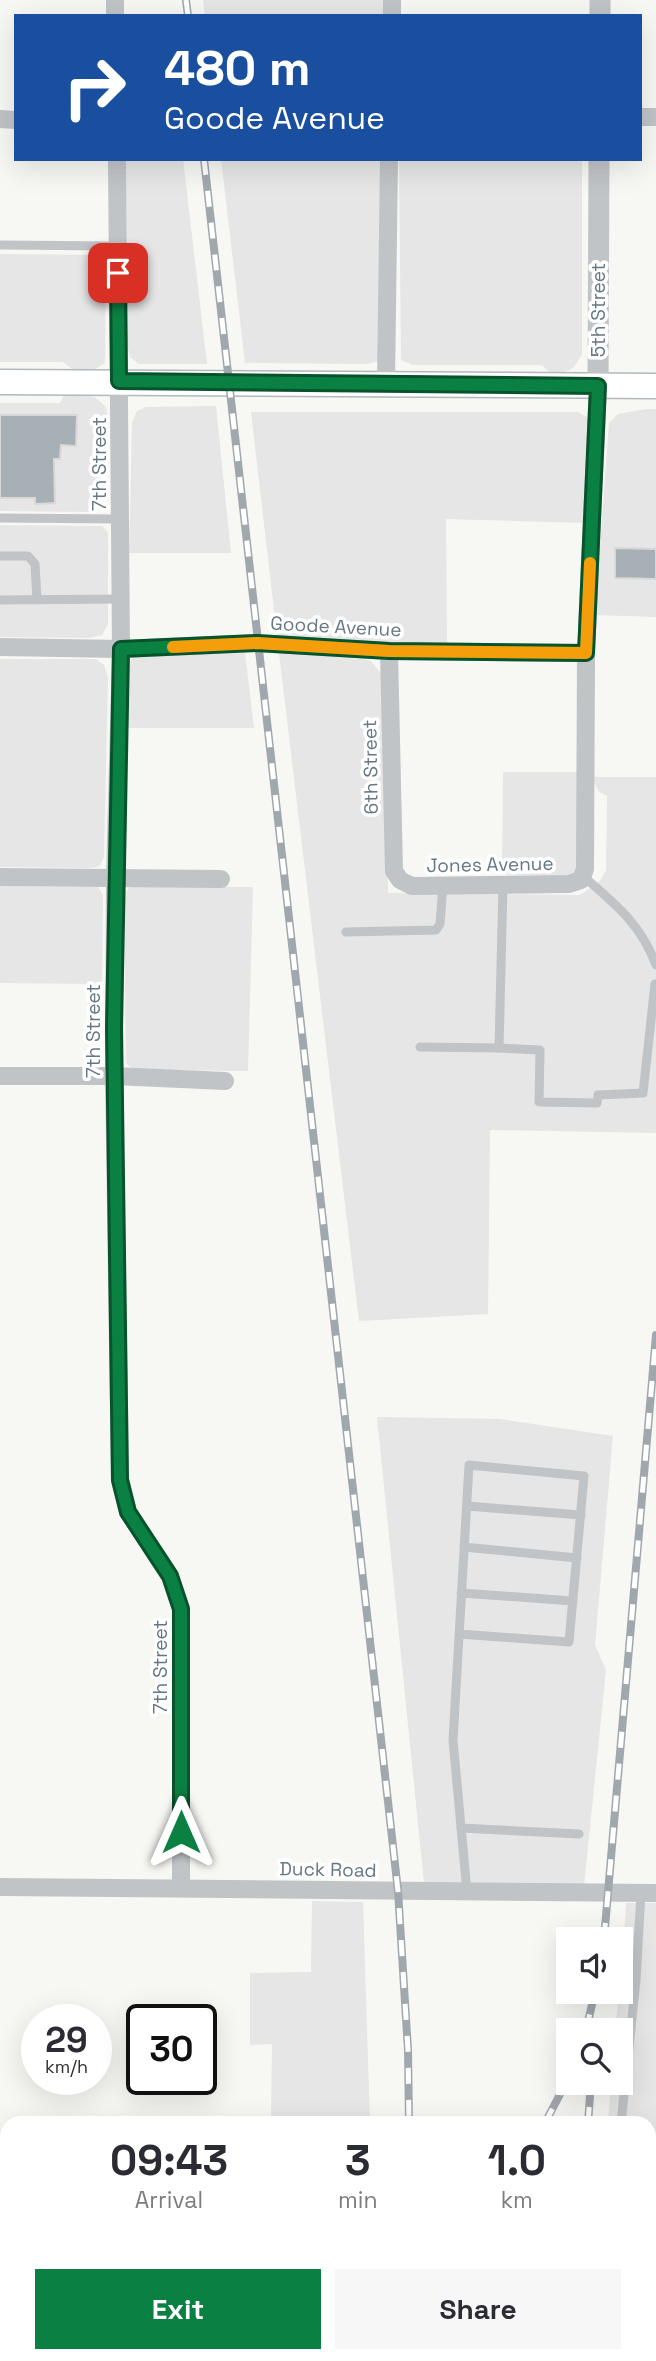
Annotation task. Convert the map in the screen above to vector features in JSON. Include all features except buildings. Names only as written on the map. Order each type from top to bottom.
[{"type":"main road","points":[[0,382],[656,386]]},
{"type":"street","name":"7th Street","points":[[117,161],[121,649],[115,878],[114,1076],[120,1480],[128,1512],[170,1576],[181,1609],[181,1888]]},
{"type":"street","points":[[386,383],[389,161]]},
{"type":"street","name":"5th Street","points":[[582,878],[586,869],[586,653],[598,386],[599,161]]},
{"type":"street","name":"Goode Avenue","points":[[0,647],[121,649],[257,643],[389,651],[586,653]]},
{"type":"street","name":"6th Street","points":[[389,651],[394,871],[400,880]]},
{"type":"street","points":[[0,877],[221,879]]},
{"type":"street","name":"Jones Avenue","points":[[400,880],[412,886],[569,884],[582,878]]},
{"type":"street","points":[[0,1076],[114,1076],[225,1081]]},
{"type":"street","name":"Duck Road","points":[[0,1887],[648,1893]]},
{"type":"lane","points":[[0,245],[118,246]]},
{"type":"lane","points":[[0,517],[120,519]]},
{"type":"lane","points":[[0,556],[28,556],[35,564],[37,600]]},
{"type":"lane","points":[[0,600],[120,599]]},
{"type":"lane","points":[[582,878],[623,911],[647,940],[656,965]]},
{"type":"lane","points":[[346,932],[436,930],[440,924],[443,885]]},
{"type":"lane","points":[[499,1048],[503,885]]},
{"type":"lane","points":[[420,1047],[540,1050],[538,1102],[597,1103],[598,1094],[643,1093],[655,984]]},
{"type":"lane","points":[[459,1634],[569,1642],[584,1475],[469,1465],[461,1593],[453,1740],[467,1892]]},
{"type":"lane","points":[[467,1506],[581,1515]]},
{"type":"lane","points":[[464,1547],[577,1558]]},
{"type":"lane","points":[[461,1593],[573,1601]]},
{"type":"lane","points":[[461,1828],[579,1834]]},
{"type":"lane","points":[[622,2116],[648,1893]]},
{"type":"shaded area","points":[[203,0],[386,0],[386,14],[205,14]]},
{"type":"shaded area","points":[[126,161],[183,161],[207,364],[139,364],[130,357],[127,345]]},
{"type":"shaded area","points":[[221,161],[385,161],[379,361],[368,364],[245,363]]},
{"type":"shaded area","points":[[399,161],[582,161],[582,355],[573,368],[552,375],[542,365],[413,365],[401,360]]},
{"type":"shaded area","points":[[0,254],[106,255],[105,363],[90,372],[75,371],[63,362],[0,362]]},
{"type":"shaded area","points":[[74,393],[95,397],[106,407],[109,422],[98,430],[97,512],[0,511],[0,403],[60,403],[64,395]]},
{"type":"shaded area","points":[[216,406],[231,553],[129,553],[132,423],[137,411],[146,407]]},
{"type":"shaded area","points":[[656,409],[656,617],[595,615],[609,423],[618,414]]},
{"type":"shaded area","points":[[251,412],[578,412],[587,417],[588,423],[584,523],[446,519],[447,645],[277,636]]},
{"type":"shaded area","points":[[0,525],[102,526],[108,532],[108,624],[102,635],[89,638],[0,637]]},
{"type":"shaded area","points":[[245,653],[254,728],[126,728],[128,663],[135,655]]},
{"type":"shaded area","points":[[279,653],[362,659],[371,661],[383,676],[387,696],[388,893],[580,895],[601,880],[606,870],[607,796],[599,792],[592,777],[656,777],[656,1133],[490,1130],[488,1314],[359,1321]]},
{"type":"shaded area","points":[[0,659],[96,659],[104,665],[108,678],[104,857],[100,866],[0,867]]},
{"type":"shaded area","points":[[503,772],[579,772],[577,873],[567,877],[502,874]]},
{"type":"shaded area","points":[[0,886],[98,887],[103,895],[102,984],[0,983]]},
{"type":"shaded area","points":[[130,886],[253,887],[248,1071],[134,1070],[126,1063],[124,895]]},
{"type":"shaded area","points":[[377,1417],[500,1419],[613,1436],[595,1645],[606,1670],[584,1886],[424,1883]]},
{"type":"shaded area","points":[[312,1901],[363,1902],[370,2116],[271,2116],[272,2044],[250,2045],[250,1973],[311,1972]]},
{"type":"shaded area","points":[[626,1903],[656,1903],[656,2116],[609,2116],[610,2095],[633,2095],[633,2018],[616,2018],[618,2004],[633,2004],[633,1927],[625,1927]]},
{"type":"railway","points":[[186,0],[188,14]]},
{"type":"railway","points":[[204,161],[398,1891],[408,2050],[409,2116]]},
{"type":"railway","points":[[605,1927],[656,1335]]},
{"type":"railway","points":[[589,2018],[592,2004]]},
{"type":"railway","points":[[549,2116],[560,2095]]},
{"type":"railway","points":[[589,2116],[590,2095]]},
{"type":"slow traffic","points":[[173,647],[257,643],[389,651],[586,653],[590,563]]},
{"type":"route","points":[[118,273],[119,381],[598,386],[586,653],[389,651],[257,643],[121,649],[114,1027],[120,1480],[128,1512],[170,1576],[181,1609],[181,1832]]}]
